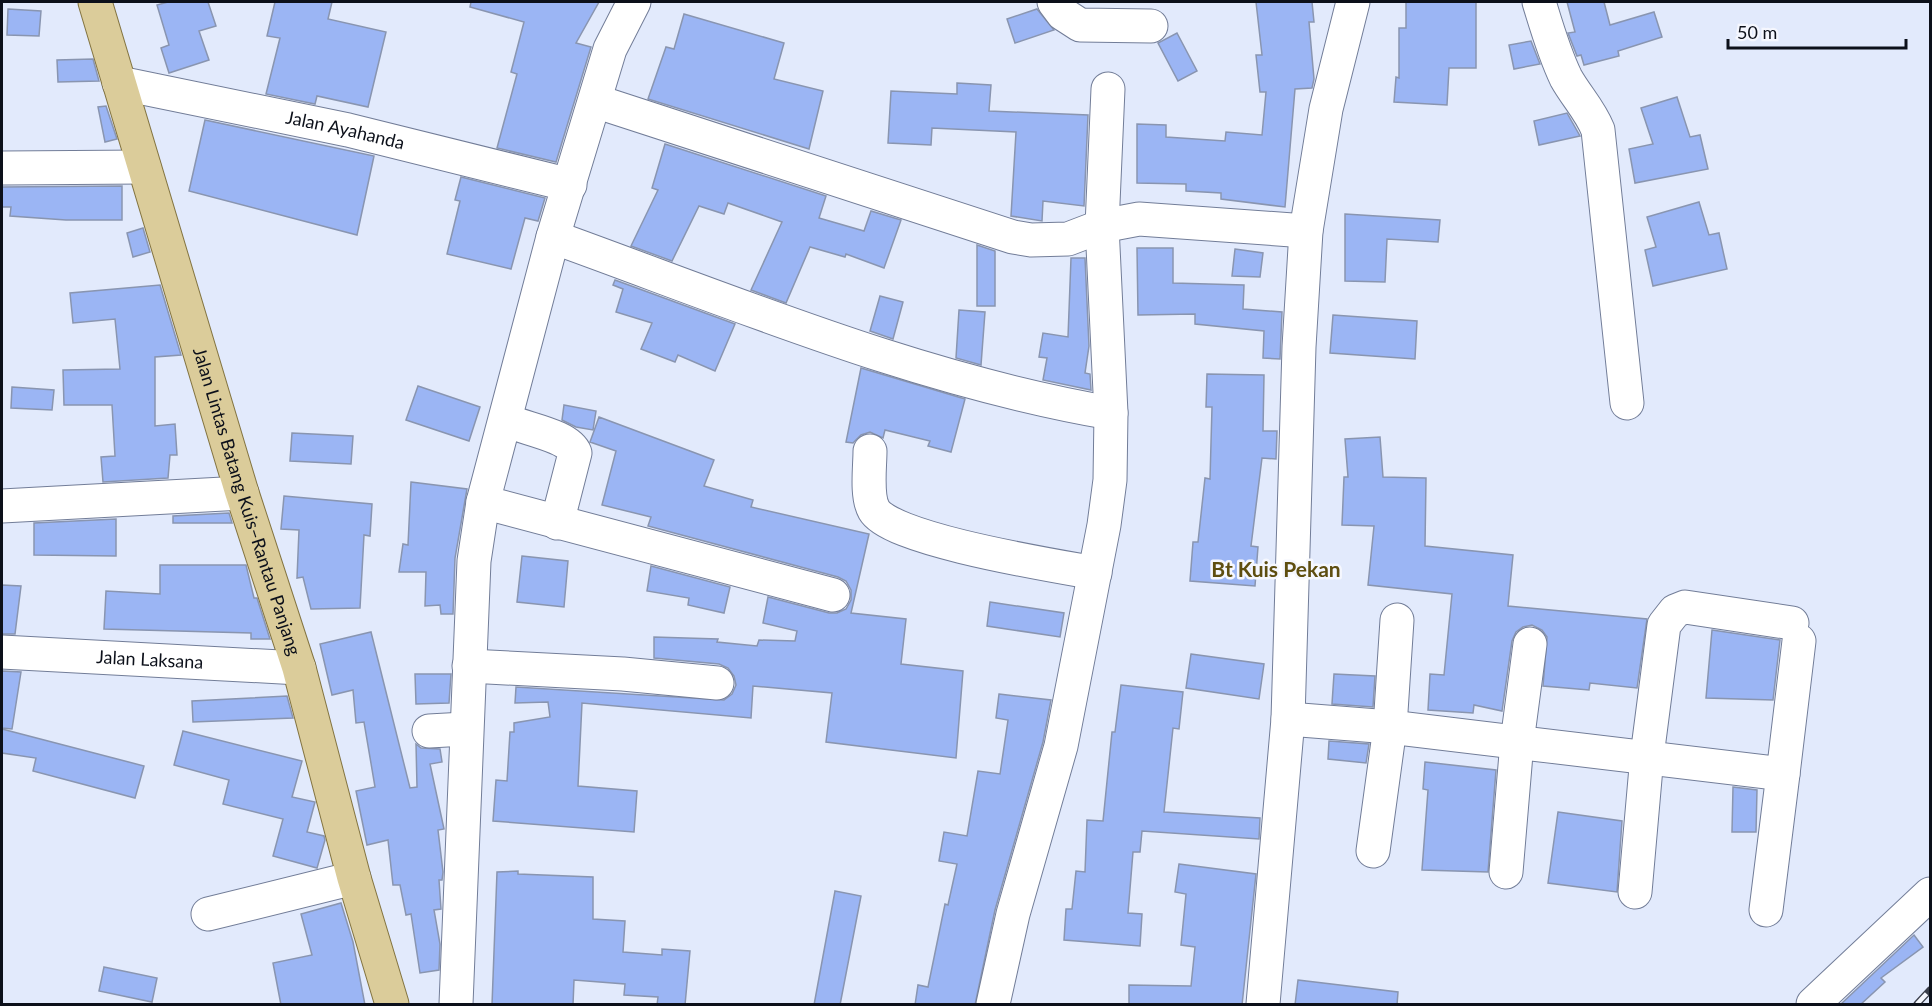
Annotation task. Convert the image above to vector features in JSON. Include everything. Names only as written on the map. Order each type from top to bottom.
[{"type":"main road","name":"Jalan Lintas Batang Kuis–Rantau Panjang","points":[[95,2],[242,493],[299,668],[354,878],[392,1005]]},
{"type":"street","points":[[456,1005],[465,729],[474,561],[483,502],[553,237],[610,49],[634,2]]},
{"type":"street","points":[[1054,2],[1063,14],[1080,25],[1151,26]]},
{"type":"street","points":[[1263,1005],[1288,719],[1299,347],[1306,231],[1326,109],[1353,2]]},
{"type":"street","points":[[1539,2],[1555,54],[1568,80],[1593,117],[1598,130],[1628,403]]},
{"type":"street","name":"Jalan Ayahanda","points":[[119,83],[348,130],[570,185]]},
{"type":"street","points":[[993,1005],[1013,914],[1061,746],[1095,573],[1110,480],[1111,413],[1102,226],[1108,89]]},
{"type":"street","points":[[595,101],[1013,237],[1031,240],[1068,239],[1102,226],[1139,219],[1306,231]]},
{"type":"street","points":[[2,168],[144,168]]},
{"type":"street","points":[[553,237],[839,342],[1018,394],[1111,413]]},
{"type":"street","points":[[506,420],[562,439],[572,446],[575,453],[557,524]]},
{"type":"street","points":[[870,451],[872,502],[882,518],[961,548],[1095,573]]},
{"type":"street","points":[[2,506],[242,493]]},
{"type":"street","points":[[483,502],[557,524],[833,595]]},
{"type":"street","points":[[1635,892],[1647,756],[1664,625],[1675,611],[1685,607],[1796,632],[1766,910]]},
{"type":"street","points":[[1373,851],[1390,727],[1397,620]]},
{"type":"street","points":[[1506,872],[1517,742],[1530,644]]},
{"type":"street","name":"Jalan Laksana","points":[[2,652],[299,668]]},
{"type":"street","points":[[469,666],[623,674],[717,683]]},
{"type":"street","points":[[1288,719],[1390,727],[1647,756],[1782,774]]},
{"type":"street","points":[[429,731],[465,729]]},
{"type":"street","points":[[208,914],[354,878]]},
{"type":"street","points":[[1813,1005],[1930,894]]},
{"type":"building","points":[[168,2],[208,2],[216,26],[199,31],[209,60],[169,73],[161,48],[169,45],[157,5]]},
{"type":"building","points":[[275,2],[332,2],[328,19],[386,32],[368,107],[317,96],[315,104],[266,94],[280,38],[267,36]]},
{"type":"building","points":[[471,2],[599,2],[576,43],[591,47],[556,162],[497,148],[517,74],[511,72],[524,22],[470,7]]},
{"type":"building","points":[[1256,2],[1312,2],[1314,22],[1309,22],[1314,79],[1312,88],[1295,89],[1285,207],[1221,199],[1221,193],[1186,191],[1186,184],[1137,183],[1137,124],[1166,125],[1166,137],[1225,141],[1226,132],[1262,135],[1266,92],[1260,92],[1256,55],[1262,55]]},
{"type":"building","points":[[1406,2],[1476,2],[1476,68],[1449,68],[1447,105],[1394,102],[1396,77],[1399,78],[1399,28],[1406,28]]},
{"type":"building","points":[[1567,2],[1604,2],[1610,25],[1654,12],[1662,37],[1618,51],[1619,56],[1584,65],[1581,55],[1577,56],[1568,33],[1575,32]]},
{"type":"building","points":[[8,9],[41,11],[39,36],[7,35]]},
{"type":"building","points":[[1037,9],[1054,30],[1015,43],[1007,19]]},
{"type":"building","points":[[684,14],[784,43],[774,79],[823,91],[809,149],[648,99],[666,47],[674,49]]},
{"type":"building","points":[[1177,33],[1197,71],[1178,81],[1158,43]]},
{"type":"building","points":[[1531,41],[1540,64],[1514,69],[1509,45]]},
{"type":"building","points":[[93,59],[99,81],[58,82],[57,60]]},
{"type":"building","points":[[957,83],[991,85],[989,111],[1088,115],[1084,206],[1043,201],[1042,221],[1011,216],[1016,132],[932,128],[931,145],[888,143],[891,91],[957,94]]},
{"type":"building","points":[[1677,97],[1690,137],[1700,135],[1708,169],[1635,183],[1629,149],[1653,144],[1641,108]]},
{"type":"building","points":[[106,106],[117,139],[105,142],[98,107]]},
{"type":"building","points":[[1567,113],[1580,136],[1539,145],[1534,121]]},
{"type":"building","points":[[205,120],[374,156],[357,235],[189,191]]},
{"type":"building","points":[[665,144],[826,196],[819,218],[864,231],[871,211],[901,220],[884,268],[846,254],[845,257],[810,247],[786,303],[751,290],[782,222],[728,203],[724,214],[699,206],[672,261],[631,246],[658,190],[652,188]]},
{"type":"building","points":[[461,177],[545,198],[538,221],[525,218],[511,269],[447,254],[460,201],[455,200]]},
{"type":"building","points":[[122,186],[122,220],[66,220],[10,216],[11,207],[2,207],[2,187]]},
{"type":"building","points":[[1699,202],[1709,235],[1719,233],[1727,269],[1653,286],[1645,250],[1656,247],[1647,217]]},
{"type":"building","points":[[1345,214],[1440,220],[1438,242],[1387,239],[1385,282],[1345,281]]},
{"type":"building","points":[[143,228],[150,252],[133,257],[127,233]]},
{"type":"building","points":[[977,245],[995,251],[995,306],[977,306]]},
{"type":"building","points":[[1137,248],[1173,248],[1173,283],[1244,285],[1243,309],[1282,312],[1280,359],[1263,358],[1264,331],[1195,324],[1195,314],[1138,315]]},
{"type":"building","points":[[1235,249],[1263,253],[1260,277],[1232,276]]},
{"type":"building","points":[[1071,258],[1085,258],[1089,346],[1085,373],[1090,374],[1091,390],[1043,380],[1047,358],[1039,357],[1043,333],[1068,337]]},
{"type":"building","points":[[615,280],[735,324],[715,371],[678,355],[675,362],[641,349],[652,323],[616,312],[623,289],[613,285]]},
{"type":"building","points":[[160,285],[181,355],[155,357],[155,426],[175,424],[177,455],[170,455],[168,478],[103,482],[101,457],[115,456],[112,405],[64,405],[63,370],[120,369],[115,319],[73,323],[70,293]]},
{"type":"building","points":[[880,296],[903,302],[893,339],[870,331]]},
{"type":"building","points":[[959,310],[985,312],[981,365],[956,358]]},
{"type":"building","points":[[1333,315],[1417,321],[1415,359],[1330,353]]},
{"type":"building","points":[[861,368],[965,399],[951,452],[928,446],[930,441],[885,430],[883,438],[870,432],[861,435],[853,443],[846,442]]},
{"type":"building","points":[[1207,374],[1264,375],[1263,431],[1277,431],[1276,459],[1262,458],[1251,546],[1258,547],[1255,586],[1190,581],[1193,542],[1198,542],[1205,478],[1210,479],[1212,407],[1206,407]]},
{"type":"building","points":[[418,386],[480,407],[469,441],[406,420]]},
{"type":"building","points":[[12,387],[54,390],[52,410],[11,408]]},
{"type":"building","points":[[564,405],[596,411],[593,430],[576,427],[562,420]]},
{"type":"building","points":[[599,417],[714,460],[704,486],[753,500],[751,507],[869,534],[851,613],[906,619],[901,664],[963,671],[956,758],[826,742],[832,693],[753,686],[751,718],[582,703],[578,786],[637,791],[634,832],[493,821],[496,780],[507,781],[510,732],[514,732],[514,723],[550,717],[548,702],[515,703],[516,687],[724,700],[732,694],[736,685],[734,676],[728,668],[719,664],[654,658],[654,637],[718,639],[717,642],[757,646],[759,640],[795,641],[797,631],[763,623],[768,597],[829,613],[837,613],[846,609],[851,600],[851,590],[846,581],[838,577],[648,526],[651,517],[602,505],[616,451],[590,442]]},
{"type":"building","points":[[292,433],[353,436],[351,464],[290,461]]},
{"type":"building","points":[[1380,437],[1383,477],[1426,478],[1425,546],[1513,555],[1508,606],[1647,619],[1637,688],[1590,683],[1589,690],[1543,686],[1547,637],[1542,630],[1532,625],[1516,632],[1512,641],[1502,711],[1474,705],[1473,713],[1428,710],[1430,674],[1444,675],[1452,594],[1368,585],[1374,526],[1342,525],[1344,477],[1348,477],[1345,439]]},
{"type":"building","points":[[411,482],[467,489],[455,558],[453,614],[441,614],[440,605],[425,606],[426,572],[399,572],[403,544],[408,545]]},
{"type":"building","points":[[284,496],[372,504],[370,536],[364,535],[360,608],[311,609],[303,577],[297,578],[299,530],[281,529]]},
{"type":"building","points":[[229,513],[232,523],[173,523],[173,516]]},
{"type":"building","points":[[116,519],[116,556],[34,555],[34,523]]},
{"type":"building","points":[[522,556],[568,561],[564,607],[517,602]]},
{"type":"building","points":[[160,565],[246,565],[254,598],[257,598],[270,639],[251,639],[251,633],[104,629],[106,591],[160,594]]},
{"type":"building","points":[[651,566],[730,587],[724,613],[688,605],[689,598],[647,591]]},
{"type":"building","points":[[2,585],[21,586],[15,634],[2,634]]},
{"type":"building","points":[[990,602],[1064,613],[1060,637],[987,626]]},
{"type":"building","points":[[1712,630],[1780,640],[1773,700],[1706,698]]},
{"type":"building","points":[[371,632],[410,788],[417,787],[416,744],[421,748],[440,749],[442,762],[430,764],[444,829],[438,830],[443,872],[442,880],[439,880],[441,909],[434,910],[440,944],[439,970],[420,973],[411,914],[406,915],[400,885],[393,885],[388,840],[367,845],[356,791],[375,787],[364,722],[356,723],[353,690],[332,695],[320,644]]},
{"type":"building","points":[[1191,654],[1264,664],[1259,699],[1186,688]]},
{"type":"building","points":[[2,671],[21,672],[12,729],[2,728]]},
{"type":"building","points":[[415,674],[451,674],[449,703],[416,704]]},
{"type":"building","points":[[1334,674],[1375,676],[1373,707],[1332,704]]},
{"type":"building","points":[[1121,685],[1183,692],[1179,729],[1173,728],[1164,812],[1260,818],[1259,839],[1142,831],[1140,852],[1133,852],[1128,913],[1142,914],[1140,946],[1064,940],[1066,909],[1072,909],[1076,871],[1085,872],[1087,820],[1103,821],[1112,732],[1115,732]]},
{"type":"building","points":[[999,694],[1051,700],[1043,742],[995,910],[975,1005],[915,1005],[918,985],[928,987],[945,904],[948,905],[957,864],[939,861],[944,832],[967,836],[978,771],[1000,774],[1008,720],[996,718]]},
{"type":"building","points":[[287,696],[293,718],[193,722],[192,701]]},
{"type":"building","points":[[2,729],[144,766],[135,798],[33,771],[36,758],[2,753]]},
{"type":"building","points":[[183,731],[302,761],[292,797],[315,802],[307,832],[324,836],[325,840],[317,868],[273,856],[283,819],[223,804],[229,780],[174,765]]},
{"type":"building","points":[[1329,741],[1369,744],[1366,763],[1328,759]]},
{"type":"building","points":[[1425,762],[1496,770],[1488,872],[1422,870],[1428,790],[1423,789]]},
{"type":"building","points":[[1733,787],[1757,790],[1756,832],[1732,832]]},
{"type":"building","points":[[1558,812],[1622,821],[1617,892],[1548,883]]},
{"type":"building","points":[[1179,864],[1256,874],[1242,1005],[1129,1005],[1129,985],[1191,986],[1195,947],[1181,945],[1186,894],[1175,892]]},
{"type":"building","points":[[518,871],[518,874],[593,877],[593,919],[625,921],[623,952],[662,955],[662,949],[690,951],[685,1005],[657,1005],[658,997],[624,995],[625,984],[574,980],[573,1005],[492,1005],[497,872]]},
{"type":"building","points":[[835,891],[861,896],[840,1005],[814,1005]]},
{"type":"building","points":[[341,903],[353,942],[365,1005],[281,1005],[273,963],[312,955],[301,914]]},
{"type":"building","points":[[1914,935],[1923,947],[1881,978],[1885,982],[1860,1005],[1840,1005]]},
{"type":"building","points":[[104,967],[157,978],[152,1002],[99,991]]},
{"type":"building","points":[[1298,980],[1398,992],[1397,1005],[1295,1005]]},
{"type":"railway","points":[[1917,1004],[1930,990]]},
{"type":"district","name":"Bt Kuis Pekan","points":[[1276,570]]}]
